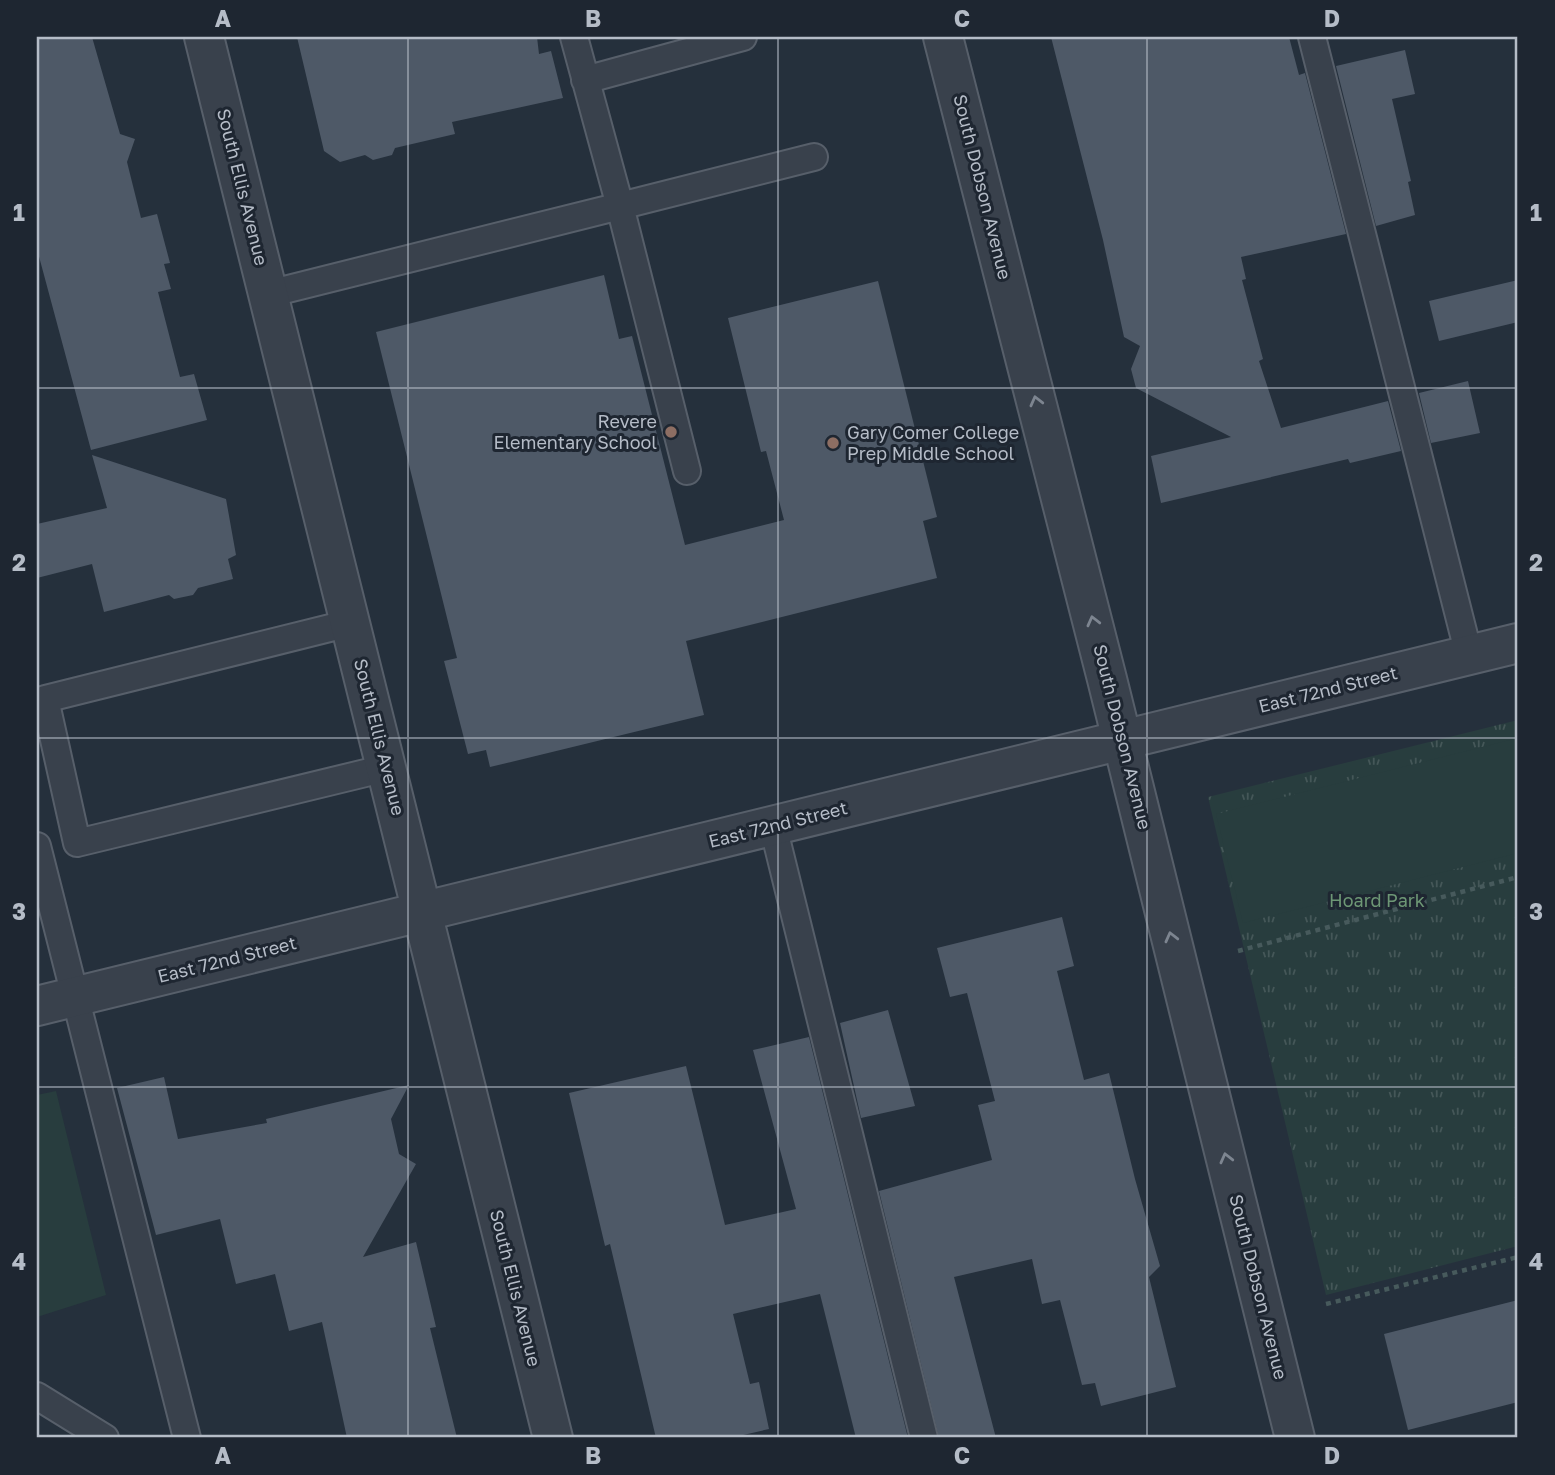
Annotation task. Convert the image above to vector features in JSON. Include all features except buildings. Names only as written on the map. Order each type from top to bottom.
[{"type":"street","name":"South Ellis Avenue","points":[[204,37],[553,1438]]},
{"type":"street","name":"South Dobson Avenue","points":[[943,37],[1123,740],[1295,1438]]},
{"type":"street","name":"East 72nd Street","points":[[37,1006],[1518,643]]},
{"type":"lane","points":[[574,37],[687,471]]},
{"type":"lane","points":[[584,80],[743,37]]},
{"type":"lane","points":[[1312,37],[1469,656]]},
{"type":"lane","points":[[268,294],[814,157]]},
{"type":"lane","points":[[350,623],[45,699],[78,843],[386,768]]},
{"type":"lane","points":[[772,826],[924,1438]]},
{"type":"lane","points":[[37,846],[187,1438]]},
{"type":"lane","points":[[37,1396],[105,1438]]},
{"type":"path","points":[[1238,951],[1518,877]]},
{"type":"path","points":[[1326,1304],[1518,1257]]},
{"type":"green space","name":"Hoard Park","points":[[1518,720],[1518,1246],[1326,1295],[1208,797]]},
{"type":"green space","points":[[1518,738],[1518,853],[1243,923],[1216,814]]},
{"type":"green space","points":[[56,1091],[106,1295],[37,1317],[37,1095]]},
{"type":"place","name":"Revere Elementary School","points":[[671,432]]},
{"type":"place","name":"Gary Comer College Prep Middle School","points":[[833,443]]}]
